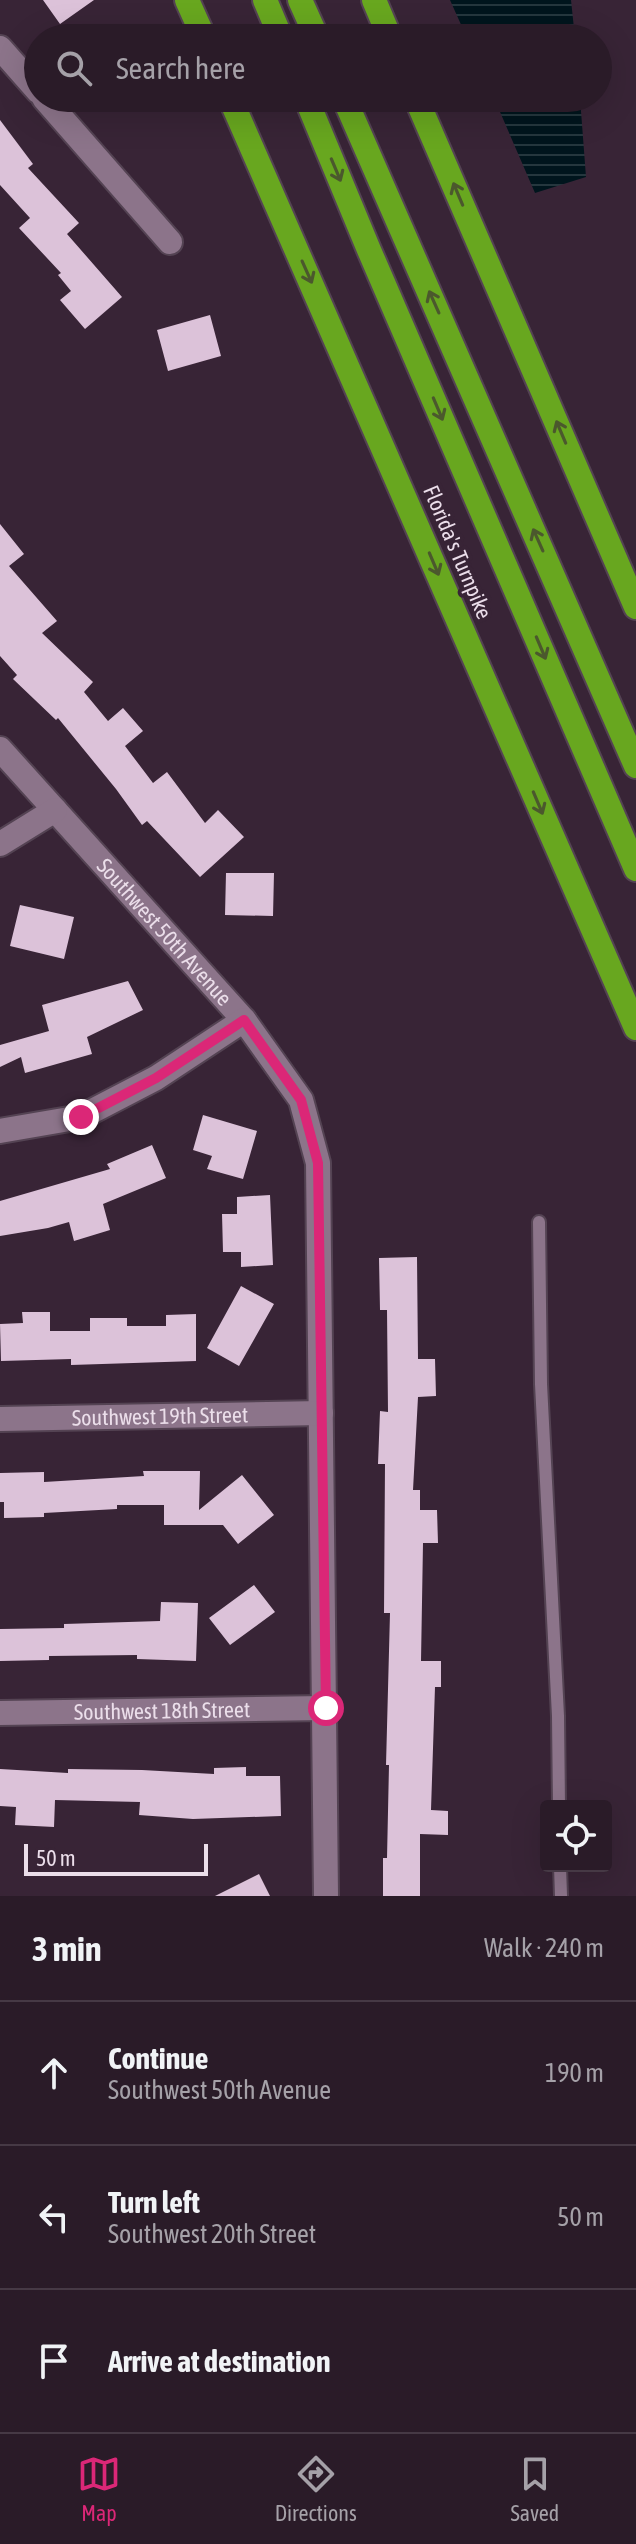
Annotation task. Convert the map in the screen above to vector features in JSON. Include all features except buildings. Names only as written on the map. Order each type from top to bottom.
[{"type":"highway","points":[[187,0],[198,24]]},
{"type":"highway","points":[[265,0],[275,24]]},
{"type":"highway","points":[[300,0],[311,24]]},
{"type":"highway","points":[[374,0],[384,24]]},
{"type":"highway","name":"Florida's Turnpike","points":[[236,112],[636,1028]]},
{"type":"highway","points":[[312,112],[636,869]]},
{"type":"highway","points":[[350,112],[636,766]]},
{"type":"highway","points":[[422,112],[636,607]]},
{"type":"street","points":[[0,48],[24,75]]},
{"type":"street","points":[[56,112],[170,242]]},
{"type":"street","name":"Southwest 50th Avenue","points":[[0,749],[244,1020],[301,1100],[318,1163],[326,1896]]},
{"type":"street","points":[[0,844],[55,810]]},
{"type":"street","points":[[0,1131],[81,1117],[156,1078],[244,1020]]},
{"type":"street","name":"Southwest 19th Street","points":[[0,1419],[321,1413]]},
{"type":"street","name":"Southwest 18th Street","points":[[0,1713],[326,1708]]},
{"type":"lane","points":[[539,1222],[541,1384],[558,1716],[559,1800]]},
{"type":"lane","points":[[560,1872],[561,1896]]},
{"type":"water","points":[[450,0],[571,0],[574,24],[461,24]]},
{"type":"water","points":[[500,112],[581,112],[586,177],[535,193]]},
{"type":"route","points":[[81,1117],[156,1078],[244,1020],[301,1100],[318,1163],[326,1708]]}]
